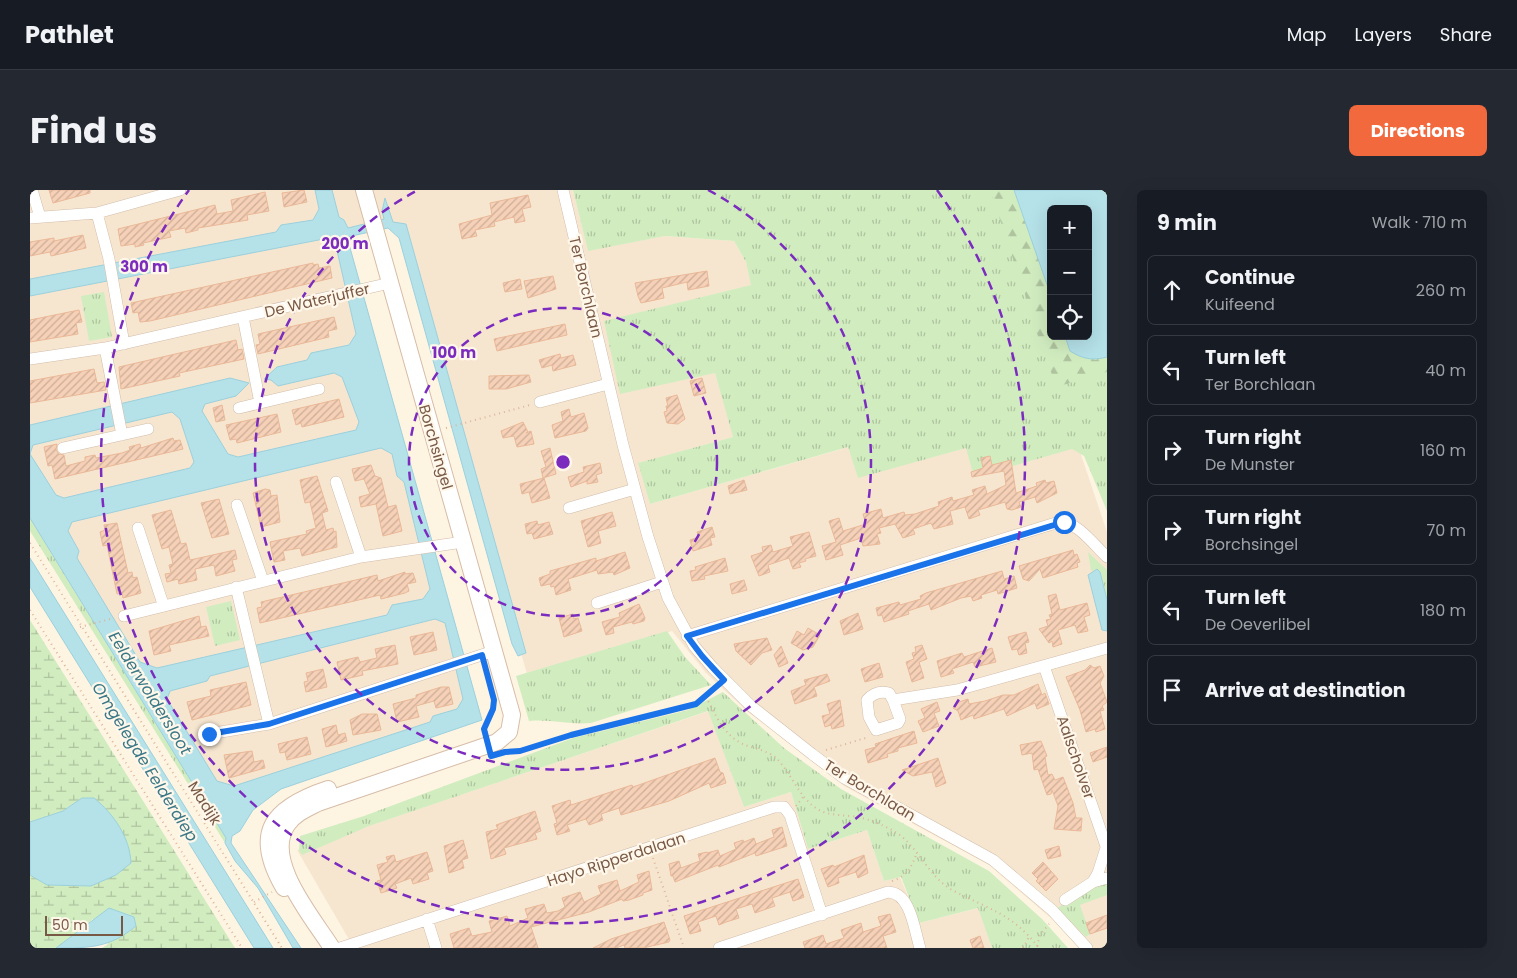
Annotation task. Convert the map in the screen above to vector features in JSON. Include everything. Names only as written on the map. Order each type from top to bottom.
[{"type":"main road","name":"Borchsingel","points":[[332,948],[294,888],[283,866],[279,848],[282,834],[288,823],[300,812],[318,803],[497,742],[509,732],[512,724],[512,715],[501,702],[494,651],[366,196]]},
{"type":"main road","points":[[323,948],[288,896],[270,864],[268,841],[276,821],[286,808],[303,797],[486,736],[502,726],[501,702]]},
{"type":"street","points":[[32,190],[35,218],[97,213],[140,195],[180,190]]},
{"type":"street","name":"Ter Borchlaan","points":[[563,190],[608,384],[635,489],[662,582],[674,612],[687,636],[702,656],[751,706],[812,754],[844,778],[993,860],[1057,915],[1087,948]]},
{"type":"street","points":[[97,213],[109,259],[124,344]]},
{"type":"street","name":"De Waterjuffer","points":[[30,359],[124,344],[390,283]]},
{"type":"street","name":"De Waterjuffer","points":[[243,317],[260,403]]},
{"type":"street","points":[[105,348],[122,431]]},
{"type":"street","points":[[540,402],[608,384]]},
{"type":"street","points":[[239,408],[319,389]]},
{"type":"street","points":[[63,448],[122,431],[148,429]]},
{"type":"street","points":[[336,482],[362,557]]},
{"type":"street","points":[[569,508],[635,489]]},
{"type":"street","points":[[237,505],[263,581]]},
{"type":"street","points":[[687,636],[1059,522],[1075,527],[1107,557]]},
{"type":"street","points":[[138,528],[163,604]]},
{"type":"street","points":[[124,616],[163,604],[362,557],[463,542]]},
{"type":"street","points":[[597,602],[662,582]]},
{"type":"street","points":[[236,588],[269,724]]},
{"type":"street","points":[[893,700],[957,690],[1107,648]]},
{"type":"street","points":[[209,734],[269,724],[470,657],[494,651]]},
{"type":"street","name":"Aalscholver","points":[[1044,666],[1106,849],[1093,882]]},
{"type":"street","points":[[882,691],[889,693],[893,700],[900,719],[898,724],[876,730],[868,717],[867,700],[870,696],[882,691]]},
{"type":"street","name":"Hayo Ripperdalaan","points":[[340,948],[774,807],[784,808],[790,815],[822,915]]},
{"type":"street","points":[[1065,900],[1093,882],[1107,878]]},
{"type":"street","points":[[718,948],[888,892],[897,892],[904,898],[920,948]]},
{"type":"street","points":[[427,919],[436,948]]},
{"type":"path","points":[[442,429],[540,402]]},
{"type":"path","name":"Madijk","points":[[30,543],[80,627],[282,948]]},
{"type":"path","points":[[30,610],[242,948]]},
{"type":"path","points":[[80,627],[124,616]]},
{"type":"path","points":[[505,752],[520,751],[571,735],[696,704],[724,680]]},
{"type":"path","points":[[706,697],[728,733],[742,744],[774,756],[813,806],[824,812],[858,817],[883,826],[911,844],[932,873],[951,889],[999,911],[1015,922],[1038,947]]},
{"type":"path","points":[[486,736],[484,729],[493,709],[501,702]]},
{"type":"path","points":[[812,754],[873,736],[876,730]]},
{"type":"path","points":[[650,848],[684,948]]},
{"type":"path","points":[[885,884],[902,878],[912,868],[918,853]]},
{"type":"path","points":[[254,902],[267,894]]},
{"type":"path","points":[[1038,947],[1040,935],[1057,915]]},
{"type":"path","points":[[1023,948],[1029,937]]},
{"type":"shaded area","points":[[30,190],[573,190],[588,250],[665,236],[734,241],[746,262],[752,285],[604,322],[715,373],[734,437],[639,463],[650,504],[849,447],[858,477],[1069,419],[1107,532],[1107,948],[1080,948],[1053,920],[989,865],[844,786],[747,711],[706,673],[672,631],[529,681],[402,235],[388,223],[339,234],[475,714],[220,806],[30,491]]},
{"type":"shaded area","points":[[709,711],[744,807],[791,792],[808,849],[867,830],[884,881],[900,877],[919,923],[979,908],[992,948],[354,948],[297,850]]},
{"type":"green space","points":[[573,190],[1107,190],[1107,511],[1084,456],[1072,449],[974,477],[966,448],[858,478],[848,447],[650,504],[638,463],[733,437],[715,373],[620,394],[604,321],[751,285],[746,262],[734,241],[665,236],[588,251]]},
{"type":"green space","points":[[990,190],[1014,190],[1047,285],[1047,340],[1066,340],[1070,351],[1095,360],[1107,357],[1107,372],[1056,387]]},
{"type":"green space","points":[[104,292],[112,337],[89,341],[81,296]]},
{"type":"green space","points":[[30,518],[226,838],[225,843],[30,531]]},
{"type":"green space","points":[[1088,552],[1107,570],[1107,600],[1100,572],[1097,569],[1091,571]]},
{"type":"green space","points":[[231,601],[240,640],[215,646],[206,607]]},
{"type":"green space","points":[[30,620],[235,948],[102,948],[108,944],[93,919],[74,936],[56,948],[30,948],[30,875],[47,885],[82,798],[63,811],[30,822]]},
{"type":"green space","points":[[667,631],[685,657],[711,685],[591,723],[529,721],[516,676]]},
{"type":"green space","points":[[723,692],[784,748],[841,789],[989,871],[1042,919],[1068,948],[992,948],[978,908],[919,923],[901,877],[884,881],[867,830],[808,849],[791,792],[744,807],[708,711],[369,826],[302,855],[299,851],[300,836],[364,816],[573,738],[688,710]]},
{"type":"green space","points":[[1107,882],[1107,895],[1080,905],[1090,934],[1086,937],[1056,909],[1089,887]]},
{"type":"water","name":"Eelderwoldersloot","points":[[315,190],[332,190],[339,217],[344,220],[348,228],[384,219],[382,211],[385,198],[393,222],[406,224],[526,653],[518,656],[512,644],[399,238],[388,228],[347,237],[482,720],[281,789],[253,810],[240,831],[232,836],[231,843],[301,948],[293,948],[258,888],[235,861],[225,843],[226,838],[30,518],[30,454],[30,425],[230,378],[249,383],[236,396],[205,404],[202,411],[228,454],[238,457],[356,430],[359,422],[342,377],[334,373],[278,386],[271,380],[264,379],[277,367],[307,360],[311,353],[349,345],[356,334],[336,246],[329,238],[30,296],[30,279],[276,232],[281,225],[313,220],[319,209]],"holes":[[[172,412],[180,419],[194,462],[190,468],[64,498],[56,495],[30,454],[33,445]],[[381,448],[392,454],[397,476],[404,482],[430,589],[423,599],[392,605],[387,615],[157,668],[140,662],[77,558],[79,551],[68,531],[72,522]],[[435,619],[445,623],[463,699],[457,709],[433,716],[430,722],[234,786],[217,781],[167,699],[170,691],[207,681],[210,676]]]},
{"type":"water","points":[[1014,190],[1107,190],[1107,357],[1092,359],[1075,354],[1070,351],[1066,340],[1092,340],[1092,205],[1047,205],[1047,285]]},
{"type":"water","name":"Omgelegde Eelderdiep","points":[[30,558],[273,948],[254,948],[30,587]]},
{"type":"water","points":[[1097,569],[1100,572],[1107,600],[1107,631],[1102,630],[1088,575]]},
{"type":"water","points":[[82,798],[94,798],[108,811],[120,827],[128,845],[131,863],[116,875],[91,886],[47,885],[30,875],[30,822],[63,811]]},
{"type":"water","points":[[109,908],[134,917],[136,926],[108,943],[79,948],[56,948]]},
{"type":"building","points":[[49,190],[90,190],[90,193],[53,203]]},
{"type":"building","points":[[304,190],[307,202],[284,207],[282,193]]},
{"type":"building","points":[[265,192],[269,211],[247,215],[248,220],[198,228],[198,230],[186,233],[185,228],[169,231],[171,237],[143,243],[144,245],[135,247],[135,244],[121,246],[118,229],[215,205],[217,214],[233,211],[231,200]]},
{"type":"building","points":[[528,195],[531,207],[522,209],[525,221],[515,223],[514,217],[494,222],[495,226],[475,230],[477,236],[462,239],[459,224],[492,215],[490,203]]},
{"type":"building","points":[[83,235],[86,248],[51,256],[50,252],[30,256],[30,242],[54,238],[54,241]]},
{"type":"building","points":[[313,263],[313,265],[318,264],[319,268],[330,266],[332,278],[150,321],[140,322],[138,312],[133,313],[131,303]]},
{"type":"building","points":[[707,271],[709,286],[688,290],[687,282],[662,288],[664,298],[641,303],[638,296],[635,283]]},
{"type":"building","points":[[553,276],[556,289],[528,298],[524,281]]},
{"type":"building","points":[[520,279],[522,289],[505,292],[503,283]]},
{"type":"building","points":[[79,310],[82,322],[76,323],[78,334],[30,342],[30,320]]},
{"type":"building","points":[[334,317],[337,329],[328,331],[329,337],[258,354],[256,345],[260,344],[258,334]]},
{"type":"building","points":[[565,324],[567,335],[497,351],[494,339]]},
{"type":"building","points":[[236,340],[238,350],[242,349],[244,359],[179,373],[180,376],[121,389],[119,367]]},
{"type":"building","points":[[560,354],[561,358],[573,355],[576,365],[553,371],[552,365],[542,368],[539,360]]},
{"type":"building","points":[[94,369],[97,383],[104,382],[106,390],[30,403],[30,381]]},
{"type":"building","points":[[529,375],[531,382],[506,389],[489,389],[489,376]]},
{"type":"building","points":[[702,378],[706,393],[694,396],[690,381]]},
{"type":"building","points":[[677,395],[685,419],[678,424],[667,423],[664,412],[667,411],[666,406],[668,406],[666,398]]},
{"type":"building","points":[[339,399],[344,417],[302,427],[301,423],[296,425],[292,410]]},
{"type":"building","points":[[222,405],[225,420],[216,422],[213,408]]},
{"type":"building","points":[[569,409],[571,417],[584,413],[588,428],[586,431],[555,438],[552,425],[563,421],[561,412]]},
{"type":"building","points":[[277,414],[281,432],[237,443],[236,439],[230,440],[226,425]]},
{"type":"building","points":[[523,422],[528,432],[526,433],[531,431],[534,444],[517,447],[514,436],[503,438],[501,431]]},
{"type":"building","points":[[173,438],[174,441],[180,440],[183,449],[55,479],[52,465],[48,466],[44,447],[57,444],[56,450],[59,454],[64,455],[66,466],[85,461],[85,457],[95,455],[96,458],[122,453],[130,450],[129,447],[140,444],[141,448]]},
{"type":"building","points":[[550,448],[556,474],[543,478],[541,469],[546,467],[541,451]]},
{"type":"building","points":[[990,456],[992,465],[1011,460],[1016,493],[1037,486],[1036,483],[1045,480],[1046,483],[1054,481],[1057,493],[1037,503],[1035,497],[1019,502],[1021,507],[1012,510],[1007,509],[1005,502],[978,510],[980,515],[969,519],[965,507],[950,511],[953,524],[934,529],[931,523],[913,529],[915,534],[903,538],[895,524],[879,528],[881,533],[877,534],[880,544],[863,546],[861,538],[840,545],[843,555],[826,560],[822,546],[836,542],[829,521],[839,518],[843,531],[866,524],[863,514],[881,509],[883,518],[904,512],[905,515],[915,514],[939,506],[938,502],[952,497],[953,501],[974,495],[972,490],[985,486],[987,494],[1006,485],[1004,471],[972,477],[971,472],[983,468],[981,458]]},
{"type":"building","points":[[600,463],[602,473],[596,475],[598,482],[587,484],[587,481],[571,487],[568,477],[584,472],[583,467]]},
{"type":"building","points":[[371,465],[375,476],[381,478],[388,507],[396,505],[402,531],[383,536],[376,504],[361,507],[359,497],[370,494],[364,479],[355,481],[352,469]]},
{"type":"building","points":[[317,476],[328,511],[322,513],[326,530],[333,528],[334,532],[336,531],[337,547],[302,556],[300,548],[283,551],[285,560],[274,562],[270,542],[307,534],[306,531],[316,528],[310,502],[305,503],[300,480]]},
{"type":"building","points":[[544,478],[550,498],[532,503],[529,492],[522,494],[520,484]]},
{"type":"building","points":[[744,480],[747,490],[730,494],[728,486]]},
{"type":"building","points":[[265,489],[270,490],[271,496],[277,495],[280,522],[261,527],[253,493]]},
{"type":"building","points":[[219,499],[229,534],[212,538],[201,503]]},
{"type":"building","points":[[171,510],[181,544],[186,543],[190,560],[235,550],[237,559],[232,560],[235,571],[216,576],[214,565],[195,569],[197,580],[179,584],[178,579],[167,582],[165,574],[171,573],[169,565],[173,564],[169,547],[162,549],[152,515]]},
{"type":"building","points":[[612,512],[616,526],[598,531],[601,543],[588,547],[581,521]]},
{"type":"building","points":[[537,521],[538,525],[549,522],[553,534],[534,539],[532,533],[527,534],[525,524]]},
{"type":"building","points":[[117,523],[128,573],[132,572],[133,578],[137,577],[141,593],[123,598],[122,593],[117,594],[107,545],[103,546],[100,532],[105,530],[104,525]]},
{"type":"building","points":[[712,527],[715,537],[710,538],[712,545],[693,551],[690,540],[699,537],[697,532]]},
{"type":"building","points":[[809,532],[816,556],[805,559],[806,561],[799,563],[801,567],[793,569],[789,558],[768,565],[770,572],[759,576],[751,556],[763,552],[762,547],[771,545],[773,552],[793,546],[790,537]]},
{"type":"building","points":[[1073,550],[1074,555],[1077,554],[1080,562],[1077,563],[1078,567],[1043,578],[1040,569],[1029,581],[1023,579],[1019,566]]},
{"type":"building","points":[[625,552],[630,568],[614,575],[613,572],[598,574],[597,570],[568,579],[571,590],[556,595],[554,586],[551,587],[550,584],[541,586],[539,578],[550,574],[550,571],[596,558],[596,561]]},
{"type":"building","points":[[725,558],[728,571],[704,576],[705,579],[692,581],[690,571],[696,570],[695,567]]},
{"type":"building","points":[[1002,571],[1004,579],[1014,576],[1017,588],[998,594],[997,590],[981,595],[982,598],[973,601],[971,596],[961,598],[931,610],[929,604],[908,611],[909,614],[884,622],[882,615],[878,616],[876,608],[899,602],[900,605],[921,599],[920,596],[926,593]]},
{"type":"building","points":[[405,572],[405,574],[413,573],[416,582],[407,584],[409,591],[405,593],[381,599],[380,595],[260,623],[257,608],[262,607],[261,602],[377,575],[378,581]]},
{"type":"building","points":[[744,580],[747,590],[732,594],[730,584]]},
{"type":"building","points":[[1056,594],[1060,610],[1087,603],[1090,615],[1084,617],[1088,631],[1078,633],[1075,625],[1058,630],[1062,644],[1053,647],[1052,641],[1049,643],[1039,629],[1048,626],[1046,620],[1051,619],[1049,615],[1052,614],[1048,596]]},
{"type":"building","points":[[639,604],[645,618],[644,621],[613,627],[614,633],[606,635],[602,622],[620,617],[619,613]]},
{"type":"building","points":[[858,613],[863,629],[844,635],[840,621]]},
{"type":"building","points":[[573,614],[574,619],[578,618],[582,631],[564,637],[559,618]]},
{"type":"building","points":[[199,616],[201,627],[206,626],[209,636],[169,645],[171,651],[154,655],[149,631]]},
{"type":"building","points":[[808,628],[820,635],[813,647],[803,650],[791,643],[797,631],[804,635]]},
{"type":"building","points":[[433,632],[437,650],[414,655],[410,637]]},
{"type":"building","points":[[1026,632],[1029,642],[1025,643],[1027,653],[1019,655],[1017,649],[1012,650],[1008,637]]},
{"type":"building","points":[[767,638],[772,650],[762,653],[751,665],[736,651],[734,644]]},
{"type":"building","points":[[395,645],[398,664],[362,671],[363,675],[341,680],[337,662],[358,657],[360,662],[377,658],[375,649]]},
{"type":"building","points":[[922,645],[927,659],[919,662],[924,678],[912,682],[906,662],[914,659],[912,653],[916,652],[915,647]]},
{"type":"building","points":[[781,646],[788,663],[779,667],[774,655]]},
{"type":"building","points":[[992,648],[996,662],[975,667],[973,662],[952,669],[954,673],[941,677],[937,661],[962,653],[964,657]]},
{"type":"building","points":[[879,663],[883,677],[865,682],[861,669]]},
{"type":"building","points":[[1090,665],[1094,668],[1100,666],[1104,676],[1100,683],[1107,702],[1102,706],[1104,710],[1100,711],[1105,729],[1096,732],[1095,729],[1086,732],[1080,710],[1066,677],[1085,670]]},
{"type":"building","points":[[323,669],[327,687],[306,692],[304,682],[308,681],[306,673]]},
{"type":"building","points":[[827,674],[830,681],[814,687],[817,696],[795,704],[791,691],[806,685],[804,680]]},
{"type":"building","points":[[246,682],[251,705],[192,720],[187,702],[211,696],[210,690]]},
{"type":"building","points":[[1038,684],[1042,695],[1045,693],[1049,704],[1037,709],[1035,703],[1007,716],[1004,709],[974,719],[973,715],[961,720],[958,711],[953,708],[956,703],[968,699],[969,704],[1003,695],[1014,695]]},
{"type":"building","points":[[441,687],[449,687],[453,704],[436,708],[434,701],[416,706],[419,717],[397,722],[393,704],[416,698],[416,695]]},
{"type":"building","points":[[840,700],[844,726],[832,729],[831,725],[825,727],[822,716],[830,714],[827,704]]},
{"type":"building","points":[[937,702],[940,711],[934,713],[939,726],[923,732],[918,721],[925,718],[921,709]]},
{"type":"building","points":[[362,714],[377,714],[381,730],[353,735],[350,720]]},
{"type":"building","points":[[336,725],[338,735],[345,733],[347,741],[326,747],[322,729]]},
{"type":"building","points":[[914,731],[917,743],[898,748],[898,751],[887,754],[888,757],[868,763],[865,750],[876,747],[875,744]]},
{"type":"building","points":[[307,737],[311,754],[287,760],[285,752],[280,753],[278,744]]},
{"type":"building","points":[[1041,741],[1047,756],[1045,757],[1048,775],[1052,774],[1055,780],[1063,777],[1073,803],[1076,818],[1082,818],[1081,831],[1054,829],[1058,806],[1052,790],[1051,794],[1047,795],[1038,769],[1034,770],[1032,753],[1022,755],[1020,745]]},
{"type":"building","points":[[1107,747],[1107,757],[1093,762],[1090,753]]},
{"type":"building","points":[[252,751],[254,762],[263,760],[265,768],[229,778],[224,755]]},
{"type":"building","points":[[715,758],[726,783],[711,788],[709,783],[669,801],[621,815],[619,808],[601,814],[603,820],[589,825],[586,819],[567,825],[570,831],[557,835],[554,824],[557,823],[552,806],[570,800],[571,805],[632,785],[633,787]]},
{"type":"building","points":[[938,758],[946,783],[936,787],[932,772],[913,776],[902,770]]},
{"type":"building","points":[[535,811],[541,831],[535,833],[537,839],[504,848],[506,854],[491,859],[486,832],[498,829],[496,825]]},
{"type":"building","points":[[782,827],[787,846],[756,856],[755,853],[675,882],[673,876],[671,876],[669,864],[679,861],[681,868],[700,861],[698,854],[718,850],[720,856],[736,849],[734,843],[754,838],[756,844],[774,837],[772,830]]},
{"type":"building","points":[[463,840],[468,858],[462,860],[464,868],[449,873],[444,846]]},
{"type":"building","points":[[1059,846],[1061,856],[1048,859],[1045,850]]},
{"type":"building","points":[[427,852],[433,871],[427,873],[429,879],[413,884],[411,878],[395,884],[397,888],[381,893],[377,881],[381,880],[377,865],[388,862],[386,857],[394,855],[396,862]]},
{"type":"building","points":[[864,855],[868,873],[858,878],[856,872],[838,878],[839,883],[828,887],[821,869],[833,865],[834,867]]},
{"type":"building","points":[[1043,862],[1058,879],[1046,891],[1036,881],[1038,879],[1032,873]]},
{"type":"building","points":[[649,871],[652,890],[643,893],[643,895],[629,900],[623,901],[622,899],[589,912],[531,927],[538,948],[454,948],[450,934],[469,928],[472,936],[492,932],[489,921],[507,916],[510,926],[528,918],[525,909],[544,904],[547,913],[558,911],[565,907],[562,898],[580,892],[584,902],[601,894],[598,886],[617,880],[620,891],[639,882],[637,875]]},
{"type":"building","points":[[798,879],[804,897],[793,901],[790,892],[772,898],[775,906],[755,913],[752,904],[736,909],[739,918],[719,925],[716,916],[698,922],[701,931],[690,934],[684,916]]},
{"type":"building","points":[[890,914],[896,932],[883,936],[887,948],[805,948],[803,942],[823,935],[826,944],[844,938],[841,930],[861,923],[863,932],[881,926],[878,917]]},
{"type":"building","points":[[1107,915],[1107,928],[1090,934],[1086,923]]},
{"type":"building","points":[[664,922],[669,942],[643,948],[625,948],[624,945],[616,948],[593,948],[611,939]]},
{"type":"building","points":[[980,936],[984,948],[973,948],[970,940]]},
{"type":"route","points":[[209,734],[269,724],[470,657],[482,655],[494,700],[493,709],[484,729],[491,756],[505,752],[520,751],[571,735],[696,704],[724,680],[687,636],[767,610],[1064,522]]}]
